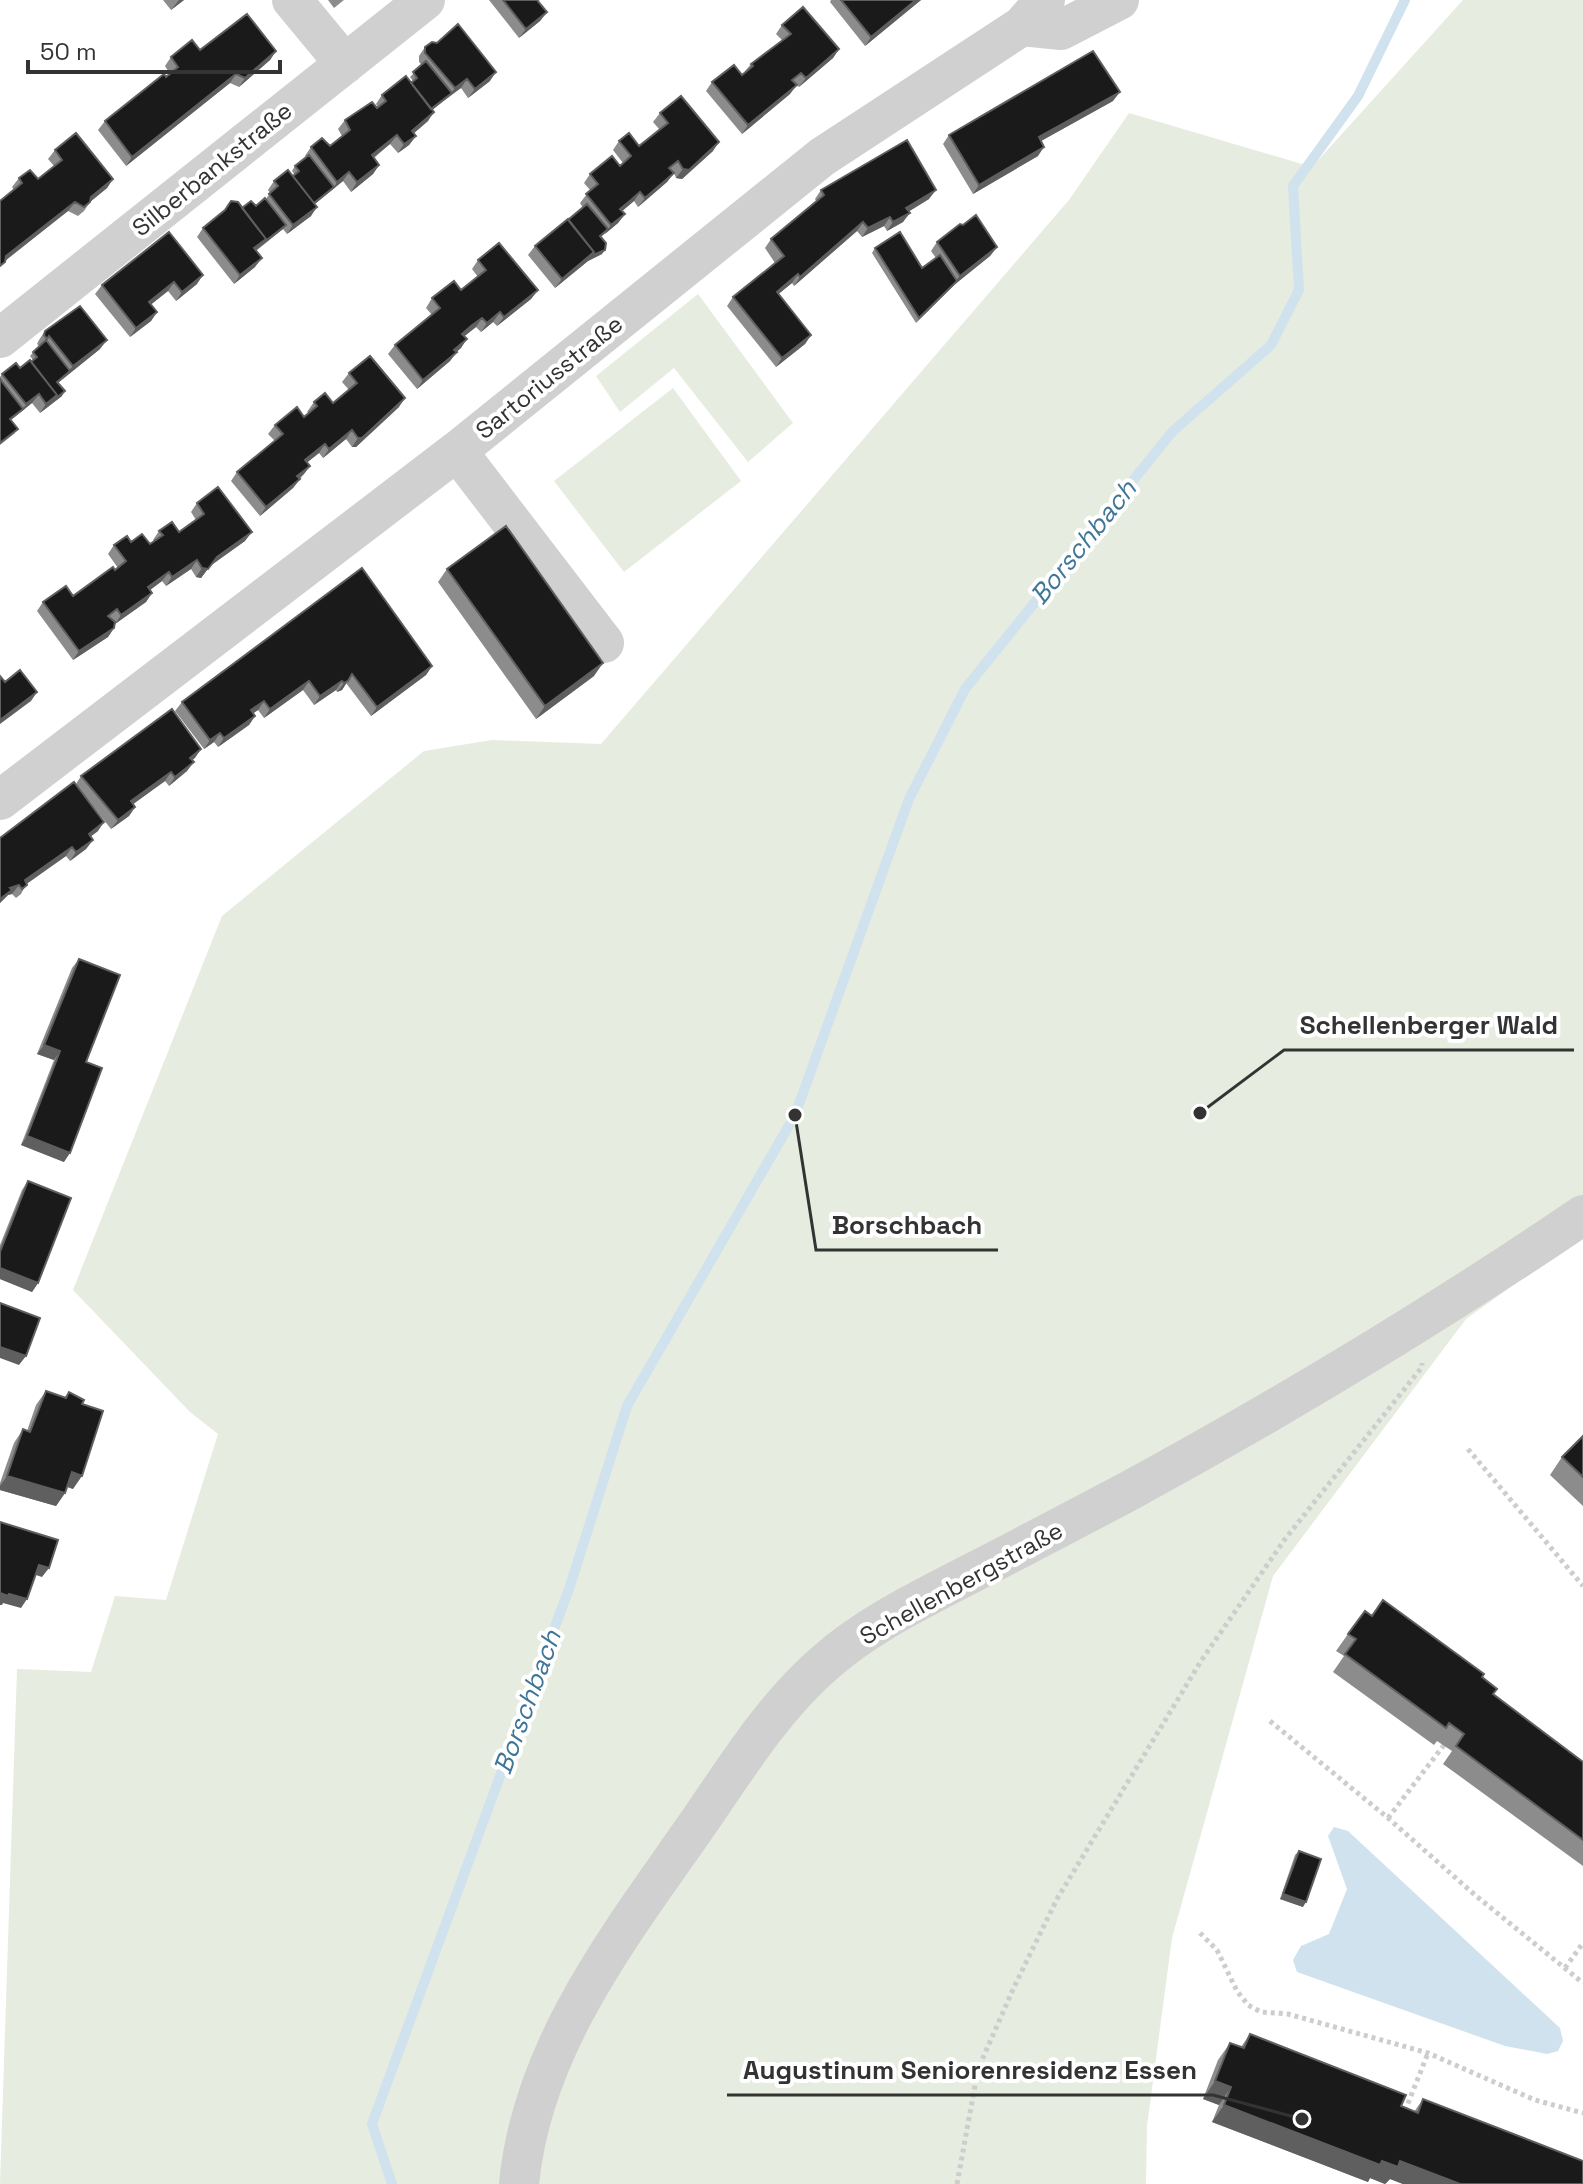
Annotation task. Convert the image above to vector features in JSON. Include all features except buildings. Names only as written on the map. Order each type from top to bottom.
[{"type":"street","points":[[292,0],[345,64]]},
{"type":"street","name":"Silberbankstraße","points":[[0,338],[425,0]]},
{"type":"street","name":"Sartoriusstraße","points":[[0,800],[457,451],[822,157],[1022,9],[1061,30],[1119,0]]},
{"type":"street","points":[[457,451],[604,643]]},
{"type":"street","name":"Schellenbergstraße","points":[[519,2184],[522,2154],[537,2093],[564,2032],[602,1965],[731,1776],[785,1703],[827,1660],[918,1600],[1143,1483],[1276,1409],[1481,1285],[1583,1215]]},
{"type":"path","points":[[957,2184],[978,2069],[1057,1899],[1201,1661],[1285,1539],[1422,1367],[1419,1322]]},
{"type":"path","points":[[1468,1449],[1583,1586]]},
{"type":"path","points":[[1270,1721],[1583,1983]]},
{"type":"path","points":[[1388,1818],[1444,1745]]},
{"type":"path","points":[[1200,1933],[1217,1950],[1237,1991],[1248,2005],[1261,2012],[1288,2014],[1428,2053],[1535,2100],[1583,2113]]},
{"type":"path","points":[[1565,1968],[1583,1943]]},
{"type":"path","points":[[1403,2115],[1428,2053]]},
{"type":"shaded area","points":[[1463,0],[1583,0],[1583,1235],[1466,1319],[1273,1576],[1172,1938],[1147,2126],[1146,2184],[0,2184],[17,1669],[91,1672],[115,1596],[166,1600],[218,1434],[190,1412],[73,1290],[222,916],[424,751],[492,740],[601,744],[1069,200],[1129,113],[1312,167]]},
{"type":"shaded area","points":[[698,294],[793,423],[748,462],[674,368],[620,412],[596,376]]},
{"type":"shaded area","points":[[673,388],[741,481],[624,572],[554,481]]},
{"type":"water","points":[[1334,1827],[1348,1831],[1560,2028],[1563,2041],[1558,2051],[1547,2054],[1505,2046],[1297,1972],[1293,1960],[1301,1946],[1329,1934],[1347,1889],[1328,1836]]},
{"type":"waterway","name":"Borschbach","points":[[392,2184],[372,2124],[570,1586],[627,1406],[795,1115],[909,799],[965,689],[1172,432],[1271,345],[1299,290],[1293,186],[1358,96],[1405,0]]},
{"type":"place","name":"Schellenberger Wald","points":[[1200,1113]]},
{"type":"place","name":"Borschbach","points":[[795,1115]]},
{"type":"place","name":"Augustinum Seniorenresidenz Essen","points":[[1302,2119]]}]
